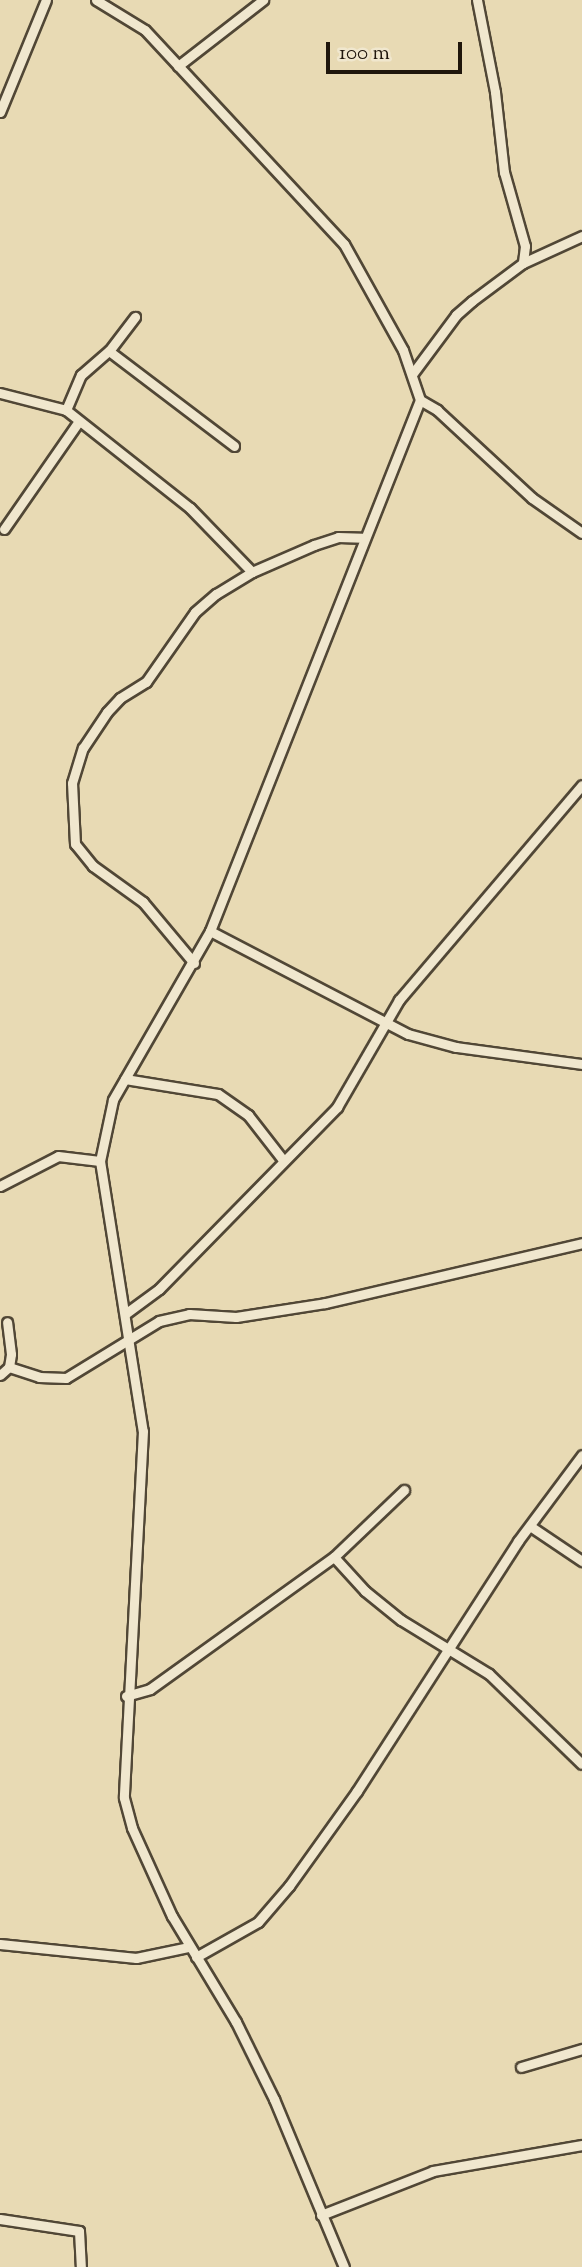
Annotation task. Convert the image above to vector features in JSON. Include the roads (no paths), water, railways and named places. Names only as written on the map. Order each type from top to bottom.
[{"type":"street","points":[[0,112],[47,0]]},
{"type":"street","points":[[96,0],[145,30],[344,244],[414,373],[420,400],[362,537],[210,931],[113,1100],[100,1161],[143,1431],[143,1477],[126,1696],[124,1798],[132,1828],[188,1947],[236,2022],[274,2099],[344,2267]]},
{"type":"street","points":[[178,66],[263,0]]},
{"type":"street","points":[[477,0],[495,92],[503,172],[525,246],[523,263]]},
{"type":"street","points":[[414,373],[456,315],[523,263],[582,236]]},
{"type":"street","points":[[66,410],[81,375],[109,351],[135,317]]},
{"type":"street","points":[[109,351],[234,446]]},
{"type":"street","points":[[0,393],[66,410],[190,508],[252,572]]},
{"type":"street","points":[[420,400],[437,410],[532,498],[582,533]]},
{"type":"street","points":[[4,529],[79,421]]},
{"type":"street","points":[[194,963],[143,902],[93,866],[75,844],[72,783],[83,748],[107,712],[154,674],[195,612],[252,572],[338,537],[362,537]]},
{"type":"street","points":[[125,1314],[159,1289],[337,1107],[399,1000],[582,785]]},
{"type":"street","points":[[210,931],[336,995],[384,1026],[456,1047],[582,1065]]},
{"type":"street","points":[[125,1079],[218,1094],[247,1115],[283,1160]]},
{"type":"street","points":[[0,1186],[58,1156],[100,1161]]},
{"type":"street","points":[[9,1367],[39,1377],[66,1378],[128,1336],[159,1321],[189,1314],[236,1317],[325,1303],[582,1243]]},
{"type":"street","points":[[0,1375],[9,1367],[8,1322]]},
{"type":"street","points":[[196,1957],[258,1922],[289,1886],[357,1791],[530,1526],[582,1455]]},
{"type":"street","points":[[126,1696],[150,1689],[334,1558],[404,1490]]},
{"type":"street","points":[[530,1526],[582,1561]]},
{"type":"street","points":[[334,1558],[365,1591],[401,1620],[489,1674],[582,1765]]},
{"type":"street","points":[[1,1946],[136,1958],[188,1947]]},
{"type":"street","points":[[521,2067],[582,2049]]},
{"type":"street","points":[[321,2215],[433,2171],[582,2145]]},
{"type":"street","points":[[0,2220],[79,2231],[81,2267]]}]
